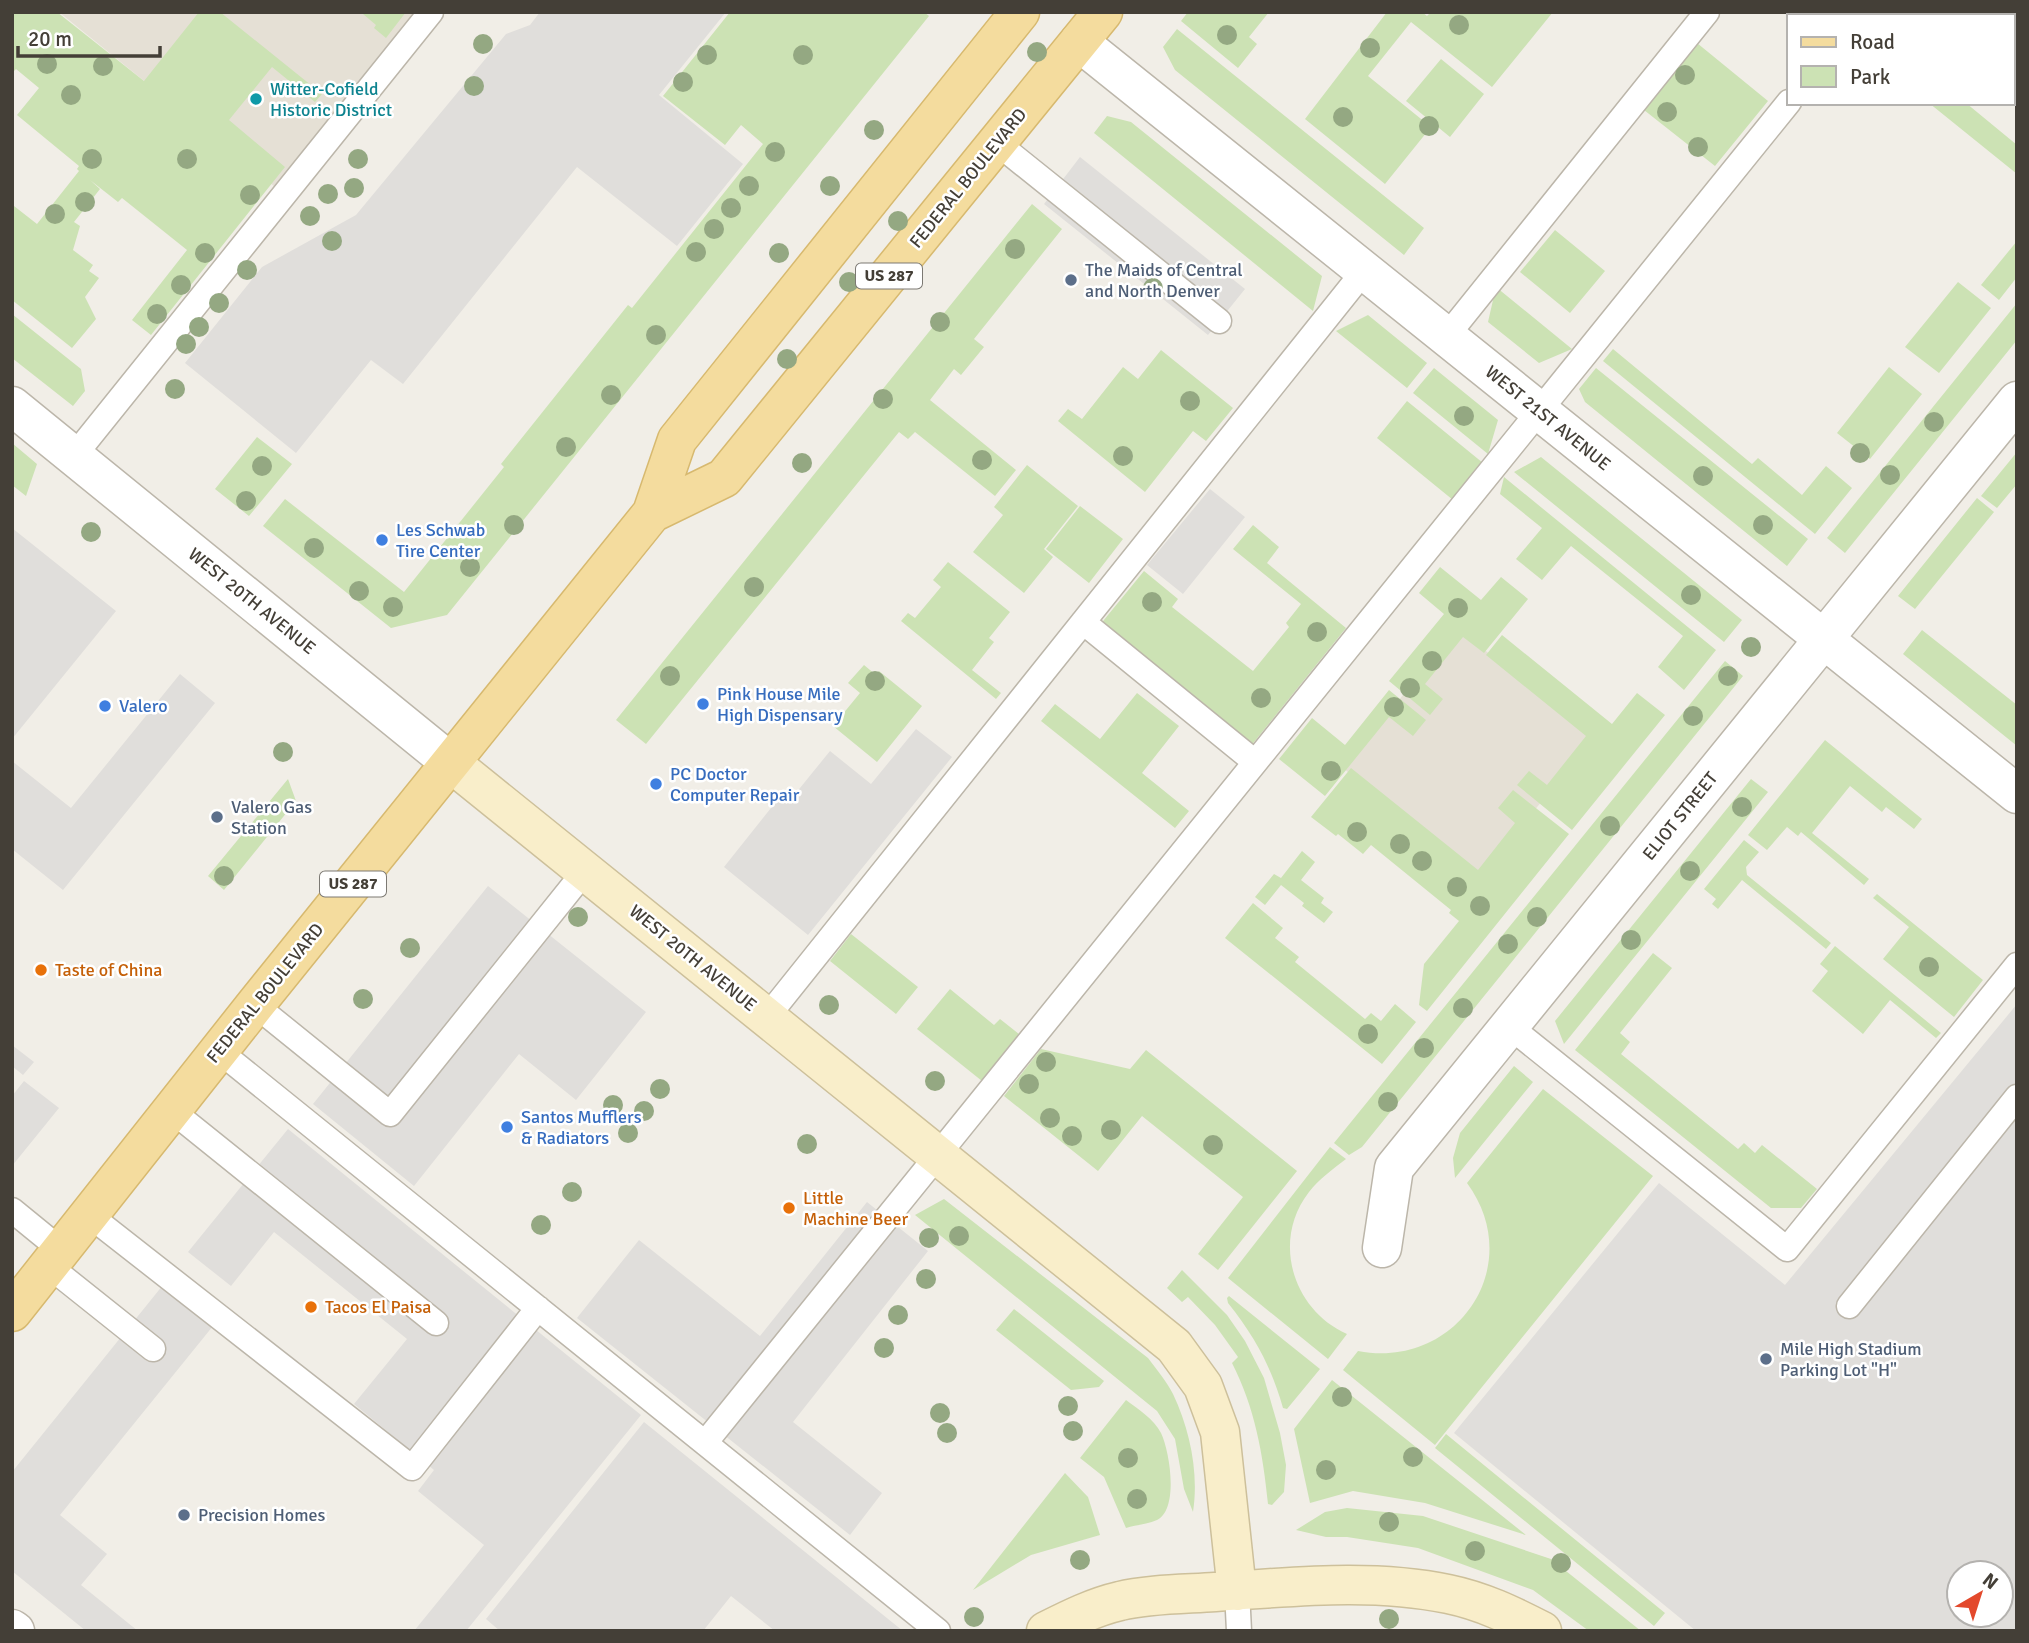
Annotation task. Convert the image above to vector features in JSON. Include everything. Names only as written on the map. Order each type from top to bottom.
[{"type":"main road","name":"FEDERAL BOULEVARD","points":[[12,1312],[255,1005],[652,513],[677,440],[1020,12]]},
{"type":"main road","name":"FEDERAL BOULEVARD","points":[[652,513],[724,478],[1103,12]]},
{"type":"street","name":"WEST 21ST AVENUE","points":[[1079,42],[2017,794]]},
{"type":"street","name":"ELIOT STREET","points":[[1382,1248],[1394,1168],[2017,401]]},
{"type":"street","name":"WEST 20TH AVENUE","points":[[12,406],[1174,1346],[1203,1386],[1220,1432],[1237,1591]]},
{"type":"street","points":[[1046,1631],[1082,1613],[1122,1600],[1369,1585],[1408,1587],[1450,1594],[1500,1608],[1542,1631]]},
{"type":"lane","points":[[74,456],[431,12]]},
{"type":"lane","points":[[1446,337],[1707,12]]},
{"type":"lane","points":[[705,1443],[1787,104]]},
{"type":"lane","points":[[997,143],[1219,321]]},
{"type":"lane","points":[[766,1017],[1364,271]]},
{"type":"lane","points":[[1083,622],[1255,762]]},
{"type":"lane","points":[[255,1005],[390,1114],[585,871]]},
{"type":"lane","points":[[1509,1026],[1787,1249],[2017,965]]},
{"type":"lane","points":[[219,1051],[938,1631]]},
{"type":"lane","points":[[1849,1306],[2017,1097]]},
{"type":"lane","points":[[171,1110],[436,1323]]},
{"type":"lane","points":[[12,1210],[55,1258],[153,1349]]},
{"type":"lane","points":[[89,1215],[411,1468],[538,1308]]},
{"type":"lane","points":[[1237,1591],[1239,1631]]},
{"type":"shaded area","name":"Witter-Cofield Historic District","points":[[59,12],[416,12],[275,187]]},
{"type":"shaded area","points":[[540,12],[726,12],[659,95],[743,164],[677,246],[577,167],[403,384],[371,360],[296,453],[185,363],[262,267],[356,215],[506,34],[530,25]]},
{"type":"shaded area","points":[[1080,157],[1245,289],[1208,335],[1044,204]]},
{"type":"shaded area","points":[[1210,489],[1245,517],[1183,594],[1147,565]]},
{"type":"shaded area","points":[[12,528],[116,611],[12,739]]},
{"type":"shaded area","points":[[1458,628],[1593,739],[1478,879],[1343,768]]},
{"type":"shaded area","points":[[180,674],[215,703],[63,890],[12,849],[12,761],[71,808]]},
{"type":"shaded area","points":[[916,729],[952,757],[808,935],[724,867],[779,798],[787,804],[830,751],[871,784]]},
{"type":"shaded area","points":[[488,886],[646,1012],[576,1100],[519,1054],[414,1186],[313,1104]]},
{"type":"shaded area","name":"Mile High Stadium Parking Lot \"H\"","points":[[2017,1004],[2017,1631],[1696,1631],[1454,1433],[1659,1183],[1785,1285]]},
{"type":"shaded area","points":[[12,1045],[34,1062],[23,1075],[12,1066]]},
{"type":"shaded area","points":[[24,1081],[59,1108],[12,1166],[12,1096]]},
{"type":"shaded area","points":[[288,1129],[641,1415],[466,1631],[414,1631],[484,1545],[418,1491],[434,1470],[354,1404],[407,1339],[274,1232],[231,1286],[188,1252]]},
{"type":"shaded area","points":[[867,1202],[928,1251],[793,1422],[882,1493],[850,1535],[577,1318],[639,1240],[760,1336]]},
{"type":"shaded area","points":[[163,1285],[213,1326],[60,1515],[107,1554],[81,1585],[138,1631],[86,1631],[12,1571],[12,1472]]},
{"type":"shaded area","points":[[644,1422],[903,1631],[775,1631],[731,1596],[703,1631],[500,1631],[486,1619]]},
{"type":"green space","points":[[12,12],[57,12],[144,81],[199,12],[220,12],[322,94],[315,102],[272,67],[229,120],[285,167],[151,335],[132,320],[187,250],[122,198],[118,202],[90,180],[100,189],[74,222],[80,226],[73,250],[93,265],[89,271],[99,278],[85,297],[96,319],[72,348],[12,300],[12,208],[14,206],[37,224],[79,171],[79,166],[17,115],[39,88],[16,69],[12,73]]},
{"type":"green space","points":[[406,12],[386,38],[374,28],[376,25],[363,14]]},
{"type":"green space","points":[[730,12],[924,12],[929,16],[447,615],[391,628],[263,526],[285,499],[404,592],[504,467],[501,464],[628,305],[632,308],[763,144],[741,125],[725,145],[663,96]]},
{"type":"green space","points":[[1188,12],[1269,12],[1249,37],[1257,44],[1238,68],[1181,21]]},
{"type":"green space","points":[[1387,12],[1422,12],[1427,16],[1431,12],[1553,12],[1492,87],[1411,22],[1368,76],[1431,127],[1385,184],[1305,119]]},
{"type":"green space","points":[[1985,12],[1987,14],[1896,14]]},
{"type":"green space","points":[[1177,29],[1424,228],[1404,255],[1175,70],[1163,47]]},
{"type":"green space","points":[[1697,43],[1768,101],[1715,166],[1644,110]]},
{"type":"green space","points":[[1441,59],[1484,94],[1450,137],[1406,101]]},
{"type":"green space","points":[[1931,105],[1968,105],[2017,145],[2017,174]]},
{"type":"green space","points":[[1107,116],[1131,122],[1322,276],[1313,311],[1094,133]]},
{"type":"green space","points":[[1032,204],[1062,229],[974,339],[984,347],[961,375],[954,369],[930,400],[1016,470],[995,496],[915,432],[908,439],[899,432],[646,744],[616,720]]},
{"type":"green space","points":[[1555,230],[1605,271],[1570,313],[1520,272]]},
{"type":"green space","points":[[2017,241],[2017,277],[1999,300],[1981,285]]},
{"type":"green space","points":[[1958,282],[1991,308],[1939,373],[1905,347]]},
{"type":"green space","points":[[1496,287],[1572,349],[1539,363],[1488,322]]},
{"type":"green space","points":[[2017,303],[2017,340],[1845,553],[1827,538]]},
{"type":"green space","points":[[12,314],[81,369],[85,391],[73,406],[12,358]]},
{"type":"green space","points":[[1368,315],[1427,363],[1407,388],[1336,331]]},
{"type":"green space","points":[[1613,349],[1752,464],[1758,458],[1802,495],[1826,466],[1852,488],[1815,534],[1603,361]]},
{"type":"green space","points":[[1161,350],[1233,408],[1206,441],[1193,431],[1145,492],[1058,421],[1068,409],[1082,419],[1123,367],[1138,379]]},
{"type":"green space","points":[[1889,367],[1922,394],[1870,459],[1837,433]]},
{"type":"green space","points":[[1434,368],[1498,420],[1488,454],[1413,393]]},
{"type":"green space","points":[[1596,368],[1808,539],[1787,566],[1585,402],[1579,389]]},
{"type":"green space","points":[[1407,401],[1483,463],[1453,500],[1377,438]]},
{"type":"green space","points":[[257,437],[292,464],[249,516],[215,489]]},
{"type":"green space","points":[[12,443],[37,464],[26,496],[12,485]]},
{"type":"green space","points":[[2017,452],[2017,484],[1997,508],[1981,496]]},
{"type":"green space","points":[[1541,457],[1742,620],[1724,642],[1514,472]]},
{"type":"green space","points":[[1027,465],[1078,506],[1044,549],[1053,557],[1024,593],[973,552],[1003,515],[994,507]]},
{"type":"green space","points":[[1504,477],[1716,650],[1684,690],[1658,667],[1683,636],[1571,546],[1542,580],[1516,559],[1542,528],[1500,494]]},
{"type":"green space","points":[[1977,498],[1994,512],[1915,609],[1898,596]]},
{"type":"green space","points":[[1080,506],[1123,539],[1089,583],[1046,549]]},
{"type":"green space","points":[[1253,525],[1279,547],[1267,563],[1346,628],[1250,747],[1099,626],[1144,571],[1178,599],[1172,607],[1253,671],[1289,627],[1286,623],[1301,604],[1233,549]]},
{"type":"green space","points":[[948,562],[1010,612],[989,638],[994,642],[972,670],[1001,693],[996,699],[901,621],[908,613],[915,618],[941,587],[933,580]]},
{"type":"green space","points":[[1440,567],[1481,600],[1501,577],[1528,599],[1484,653],[1463,637],[1425,684],[1443,699],[1430,715],[1389,681],[1444,614],[1419,593]]},
{"type":"green space","points":[[1922,630],[2017,705],[2017,746],[1903,654]]},
{"type":"green space","points":[[1502,635],[1612,724],[1637,693],[1665,715],[1572,830],[1517,785],[1529,771],[1547,785],[1586,736],[1486,655]]},
{"type":"green space","points":[[1725,661],[1743,676],[1362,1147],[1349,1155],[1334,1143]]},
{"type":"green space","points":[[864,665],[876,675],[879,671],[922,706],[877,762],[833,726],[860,693],[848,683]]},
{"type":"green space","points":[[1389,690],[1426,720],[1413,736],[1389,717],[1325,796],[1279,759],[1312,718],[1345,745]]},
{"type":"green space","points":[[1137,693],[1179,726],[1142,773],[1189,811],[1175,828],[1041,721],[1055,704],[1100,739]]},
{"type":"green space","points":[[1825,740],[1922,819],[1914,829],[1886,807],[1882,812],[1850,786],[1812,833],[1869,879],[1864,885],[1801,832],[1798,836],[1787,827],[1767,850],[1748,835]]},
{"type":"green space","points":[[1351,768],[1478,870],[1515,823],[1498,808],[1513,790],[1569,834],[1427,1011],[1419,1005],[1424,964],[1459,921],[1449,913],[1451,910],[1371,845],[1363,854],[1311,817]]},
{"type":"green space","points":[[288,779],[296,801],[224,890],[208,876]]},
{"type":"green space","points":[[1751,779],[1768,792],[1564,1044],[1555,1021]]},
{"type":"green space","points":[[1744,840],[1759,852],[1746,867],[1747,875],[1831,943],[1826,949],[1742,880],[1718,909],[1712,904],[1716,899],[1704,889]]},
{"type":"green space","points":[[1302,851],[1315,862],[1301,880],[1324,898],[1321,903],[1333,912],[1324,923],[1281,885],[1265,905],[1255,897],[1274,874],[1281,878]]},
{"type":"green space","points":[[1877,894],[1983,980],[1954,1017],[1883,959],[1909,927],[1873,898]]},
{"type":"green space","points":[[1253,903],[1283,928],[1275,938],[1299,957],[1295,962],[1365,1019],[1371,1013],[1381,1021],[1395,1004],[1416,1022],[1382,1064],[1225,938]]},
{"type":"green space","points":[[851,934],[918,987],[896,1014],[830,961]]},
{"type":"green space","points":[[1835,946],[1941,1033],[1936,1038],[1890,1000],[1863,1034],[1812,991],[1828,971],[1820,964]]},
{"type":"green space","points":[[1653,953],[1672,968],[1620,1033],[1630,1042],[1621,1054],[1738,1149],[1744,1143],[1755,1153],[1762,1145],[1817,1189],[1801,1208],[1771,1208],[1575,1050]]},
{"type":"green space","points":[[950,989],[994,1025],[1000,1019],[1019,1034],[982,1081],[917,1029]]},
{"type":"green space","points":[[1041,1049],[1130,1069],[1146,1050],[1297,1171],[1218,1270],[1198,1254],[1243,1197],[1142,1116],[1098,1171],[1004,1096]]},
{"type":"green space","points":[[1514,1066],[1533,1082],[1455,1178],[1453,1158],[1460,1133]]},
{"type":"green space","points":[[1543,1089],[1653,1176],[1435,1445],[1343,1370],[1358,1351],[1393,1353],[1425,1344],[1452,1328],[1472,1305],[1485,1278],[1489,1247],[1484,1215],[1467,1183]]},
{"type":"green space","points":[[1330,1147],[1346,1159],[1309,1192],[1291,1231],[1290,1252],[1301,1291],[1313,1309],[1328,1323],[1347,1334],[1328,1359],[1228,1278]]},
{"type":"green space","points":[[944,1199],[1148,1358],[1171,1390],[1184,1422],[1194,1467],[1193,1512],[1184,1489],[1175,1439],[1157,1411],[915,1215]]},
{"type":"green space","points":[[1182,1270],[1227,1315],[1245,1341],[1264,1378],[1286,1465],[1284,1492],[1272,1505],[1268,1504],[1264,1467],[1252,1414],[1232,1363],[1238,1357],[1215,1325],[1188,1297],[1182,1302],[1167,1288]]},
{"type":"green space","points":[[1229,1296],[1320,1369],[1287,1409],[1283,1408],[1261,1352],[1228,1303]]},
{"type":"green space","points":[[1014,1309],[1104,1381],[1099,1387],[1071,1390],[996,1330]]},
{"type":"green space","points":[[1332,1380],[1526,1535],[1425,1503],[1353,1491],[1310,1503],[1294,1429]]},
{"type":"green space","points":[[1126,1400],[1150,1419],[1161,1433],[1171,1480],[1164,1514],[1157,1520],[1126,1528],[1104,1477],[1080,1458]]},
{"type":"green space","points":[[1446,1434],[1665,1613],[1654,1626],[1435,1448]]},
{"type":"green space","points":[[1065,1473],[1088,1497],[1100,1535],[1031,1555],[973,1590]]},
{"type":"green space","points":[[1347,1508],[1423,1516],[1551,1559],[1641,1631],[1589,1631],[1533,1590],[1418,1548],[1347,1537],[1326,1537],[1296,1530],[1325,1512]]},
{"type":"place","name":"Witter-Cofield Historic District","points":[[256,99]]},
{"type":"place","name":"The Maids of Central and North Denver","points":[[1071,280]]},
{"type":"place","name":"Les Schwab Tire Center","points":[[382,540]]},
{"type":"place","name":"Pink House Mile High Dispensary","points":[[703,704]]},
{"type":"place","name":"Valero","points":[[105,706]]},
{"type":"place","name":"PC Doctor Computer Repair","points":[[656,784]]},
{"type":"place","name":"Valero Gas Station","points":[[217,817]]},
{"type":"place","name":"Taste of China","points":[[41,970]]},
{"type":"place","name":"Santos Mufflers & Radiators","points":[[507,1127]]},
{"type":"place","name":"Little Machine Beer","points":[[789,1208]]},
{"type":"place","name":"Tacos El Paisa","points":[[311,1307]]},
{"type":"place","name":"Mile High Stadium Parking Lot \"H\"","points":[[1766,1359]]},
{"type":"place","name":"Precision Homes","points":[[184,1515]]}]
